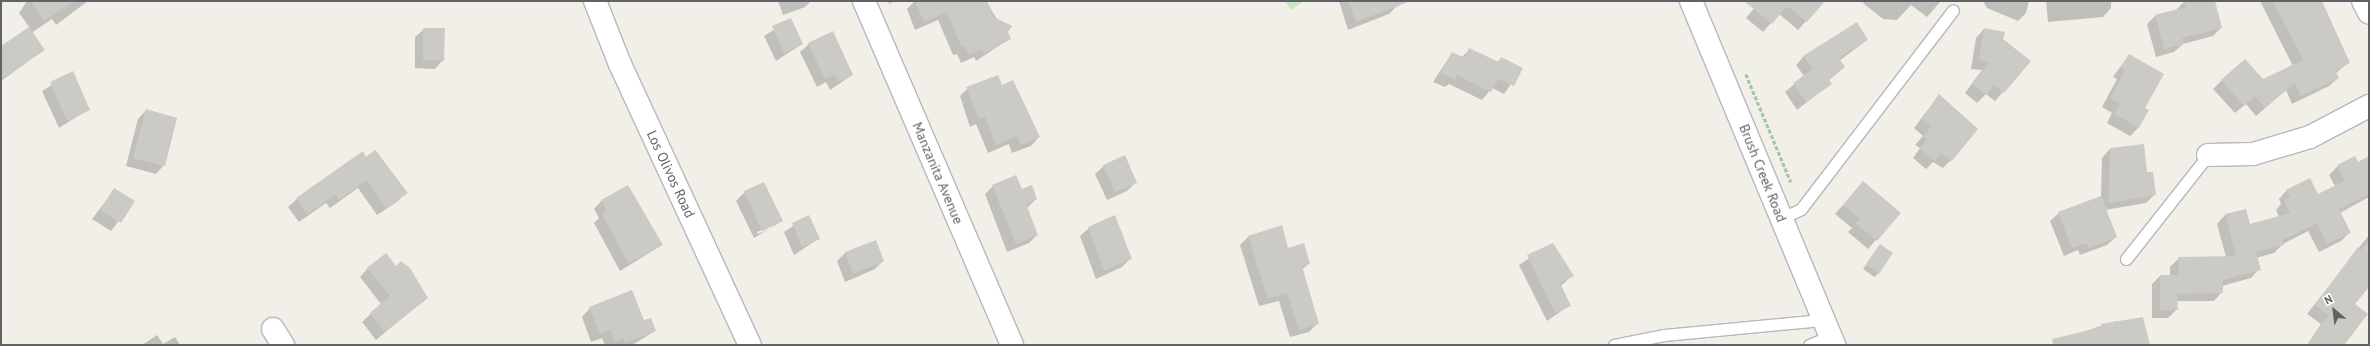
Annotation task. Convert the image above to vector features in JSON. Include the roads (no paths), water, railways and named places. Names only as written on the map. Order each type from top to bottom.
[{"type":"street","name":"Los Olivos Road","points":[[595,1],[620,64],[750,345]]},
{"type":"street","name":"Manzanita Avenue","points":[[864,1],[1012,345]]},
{"type":"street","name":"Brush Creek Road","points":[[1691,1],[1830,334]]},
{"type":"street","points":[[2363,1],[2369,13]]},
{"type":"street","points":[[2208,155],[2254,154],[2303,139],[2369,106]]},
{"type":"lane","points":[[1782,218],[1801,210],[1953,10]]},
{"type":"lane","points":[[2126,259],[2208,155]]},
{"type":"lane","points":[[1614,345],[1664,335],[1830,334]]},
{"type":"lane","points":[[1809,345],[1830,334]]}]
